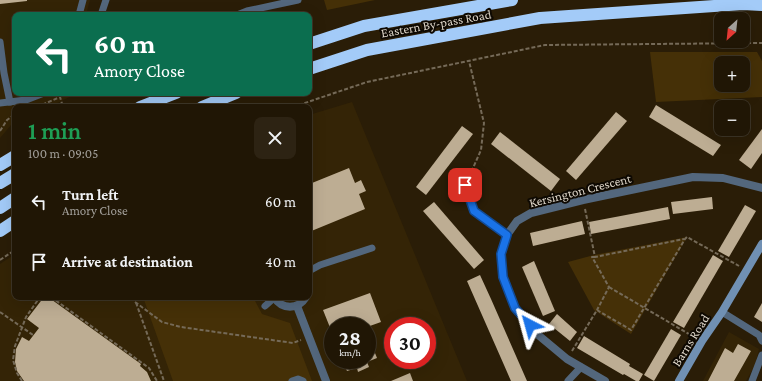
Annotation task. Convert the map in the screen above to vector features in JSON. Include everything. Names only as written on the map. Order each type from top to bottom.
[{"type":"highway","name":"Eastern By-pass Road","points":[[312,43],[364,26],[512,0]]},
{"type":"highway","name":"Eastern By-pass Road","points":[[312,68],[367,50],[540,18],[743,4],[762,5]]},
{"type":"highway","points":[[148,104],[168,96]]},
{"type":"highway","points":[[209,104],[229,96]]},
{"type":"highway","points":[[0,165],[12,158]]},
{"type":"highway","points":[[0,183],[12,176]]},
{"type":"highway","points":[[0,208],[12,200]]},
{"type":"highway","points":[[0,231],[12,223]]},
{"type":"street","name":"Kersington Crescent","points":[[605,381],[567,359],[537,334],[515,308],[503,277],[501,254],[507,235],[517,221],[531,213],[583,200],[693,177],[723,178],[762,188]]},
{"type":"street","points":[[465,185],[474,211],[507,235]]},
{"type":"street","name":"Barns Road","points":[[679,381],[762,244]]},
{"type":"street","points":[[276,300],[284,306],[291,307],[297,306],[304,300]]},
{"type":"street","points":[[297,306],[326,381]]},
{"type":"lane","points":[[80,12],[82,0]]},
{"type":"lane","points":[[102,12],[106,0]]},
{"type":"lane","points":[[247,12],[298,0]]},
{"type":"lane","points":[[0,42],[10,102]]},
{"type":"lane","points":[[0,103],[26,100],[36,96]]},
{"type":"lane","points":[[312,269],[320,265],[372,248]]},
{"type":"lane","points":[[265,306],[272,300]]},
{"type":"lane","name":"Barns Road","points":[[722,312],[759,335],[762,341]]},
{"type":"lane","points":[[752,381],[762,355]]},
{"type":"lane","points":[[568,381],[581,367]]},
{"type":"lane","points":[[292,381],[298,379],[303,381]]},
{"type":"path","points":[[302,104],[367,82],[545,45],[762,43]]},
{"type":"path","points":[[465,185],[481,150],[484,123],[469,61]]},
{"type":"path","points":[[47,104],[60,97],[62,104]]},
{"type":"path","points":[[0,131],[12,117]]},
{"type":"path","points":[[583,200],[595,257],[592,257],[609,288],[645,307],[702,341]]},
{"type":"path","points":[[595,257],[685,239],[687,237],[747,271]]},
{"type":"path","points":[[597,310],[630,330],[685,239]]},
{"type":"path","points":[[0,260],[12,252]]},
{"type":"path","points":[[567,359],[609,288]]},
{"type":"path","points":[[22,381],[12,360],[15,346],[26,317],[38,300]]},
{"type":"path","points":[[55,300],[149,368],[157,381]]},
{"type":"path","points":[[135,302],[162,322],[180,327],[293,343],[308,337]]},
{"type":"path","points":[[135,302],[164,381]]},
{"type":"path","points":[[0,312],[33,335]]},
{"type":"shaded area","points":[[0,0],[90,0],[87,12],[12,12],[12,96],[71,96],[56,104],[12,104],[12,124],[0,138]]},
{"type":"shaded area","points":[[324,0],[375,0],[327,10]]},
{"type":"shaded area","points":[[650,52],[757,52],[762,61],[762,97],[656,102]]},
{"type":"shaded area","points":[[352,102],[467,381],[0,381],[0,264],[12,256],[12,300],[312,300],[312,114]]},
{"type":"shaded area","points":[[687,237],[631,334],[594,310],[568,262],[594,255]]},
{"type":"shaded area","points":[[144,300],[255,300],[262,314],[290,323],[312,381],[173,381]]},
{"type":"shaded area","points":[[729,332],[759,349],[755,365],[746,381],[703,381]]},
{"type":"building","points":[[0,0],[27,0],[27,1],[0,4]]},
{"type":"building","points":[[656,105],[721,145],[713,156],[649,117]]},
{"type":"building","points":[[616,112],[627,121],[576,180],[566,171]]},
{"type":"building","points":[[462,126],[473,134],[426,195],[416,187]]},
{"type":"building","points":[[762,129],[762,153],[751,169],[739,160]]},
{"type":"building","points":[[500,132],[560,179],[551,191],[491,144]]},
{"type":"building","points":[[349,168],[355,183],[361,180],[366,191],[359,194],[365,209],[312,231],[312,183]]},
{"type":"building","points":[[712,197],[713,209],[673,214],[671,202]]},
{"type":"building","points":[[434,202],[484,260],[474,269],[423,211]]},
{"type":"building","points":[[745,205],[756,211],[729,257],[718,251]]},
{"type":"building","points":[[668,207],[670,219],[591,234],[589,222]]},
{"type":"building","points":[[582,221],[585,234],[533,246],[530,233]]},
{"type":"building","points":[[713,255],[723,261],[684,328],[673,322]]},
{"type":"building","points":[[534,261],[555,311],[543,316],[522,267]]},
{"type":"building","points":[[480,275],[527,381],[511,381],[467,281]]},
{"type":"building","points":[[370,293],[381,322],[376,324],[376,317],[326,317],[323,310]]},
{"type":"building","points":[[42,300],[52,300],[141,364],[140,366],[147,372],[151,381],[24,381],[17,371],[15,362],[16,349],[22,337],[29,341],[39,328],[27,319]]},
{"type":"building","points":[[762,303],[762,322],[754,317]]},
{"type":"building","points":[[557,314],[577,332],[570,341],[549,324]]},
{"type":"building","points":[[671,329],[681,335],[654,381],[644,375]]},
{"type":"building","points":[[584,336],[630,364],[629,366],[643,374],[639,381],[636,381],[624,374],[623,375],[577,348]]},
{"type":"building","points":[[738,344],[751,351],[734,381],[708,381],[725,348],[733,353]]},
{"type":"building","points":[[357,369],[365,369],[358,372]]},
{"type":"building","points":[[410,373],[413,381],[391,381]]},
{"type":"route","points":[[465,185],[474,211],[507,235],[501,254],[503,277],[515,308],[530,325]]}]
